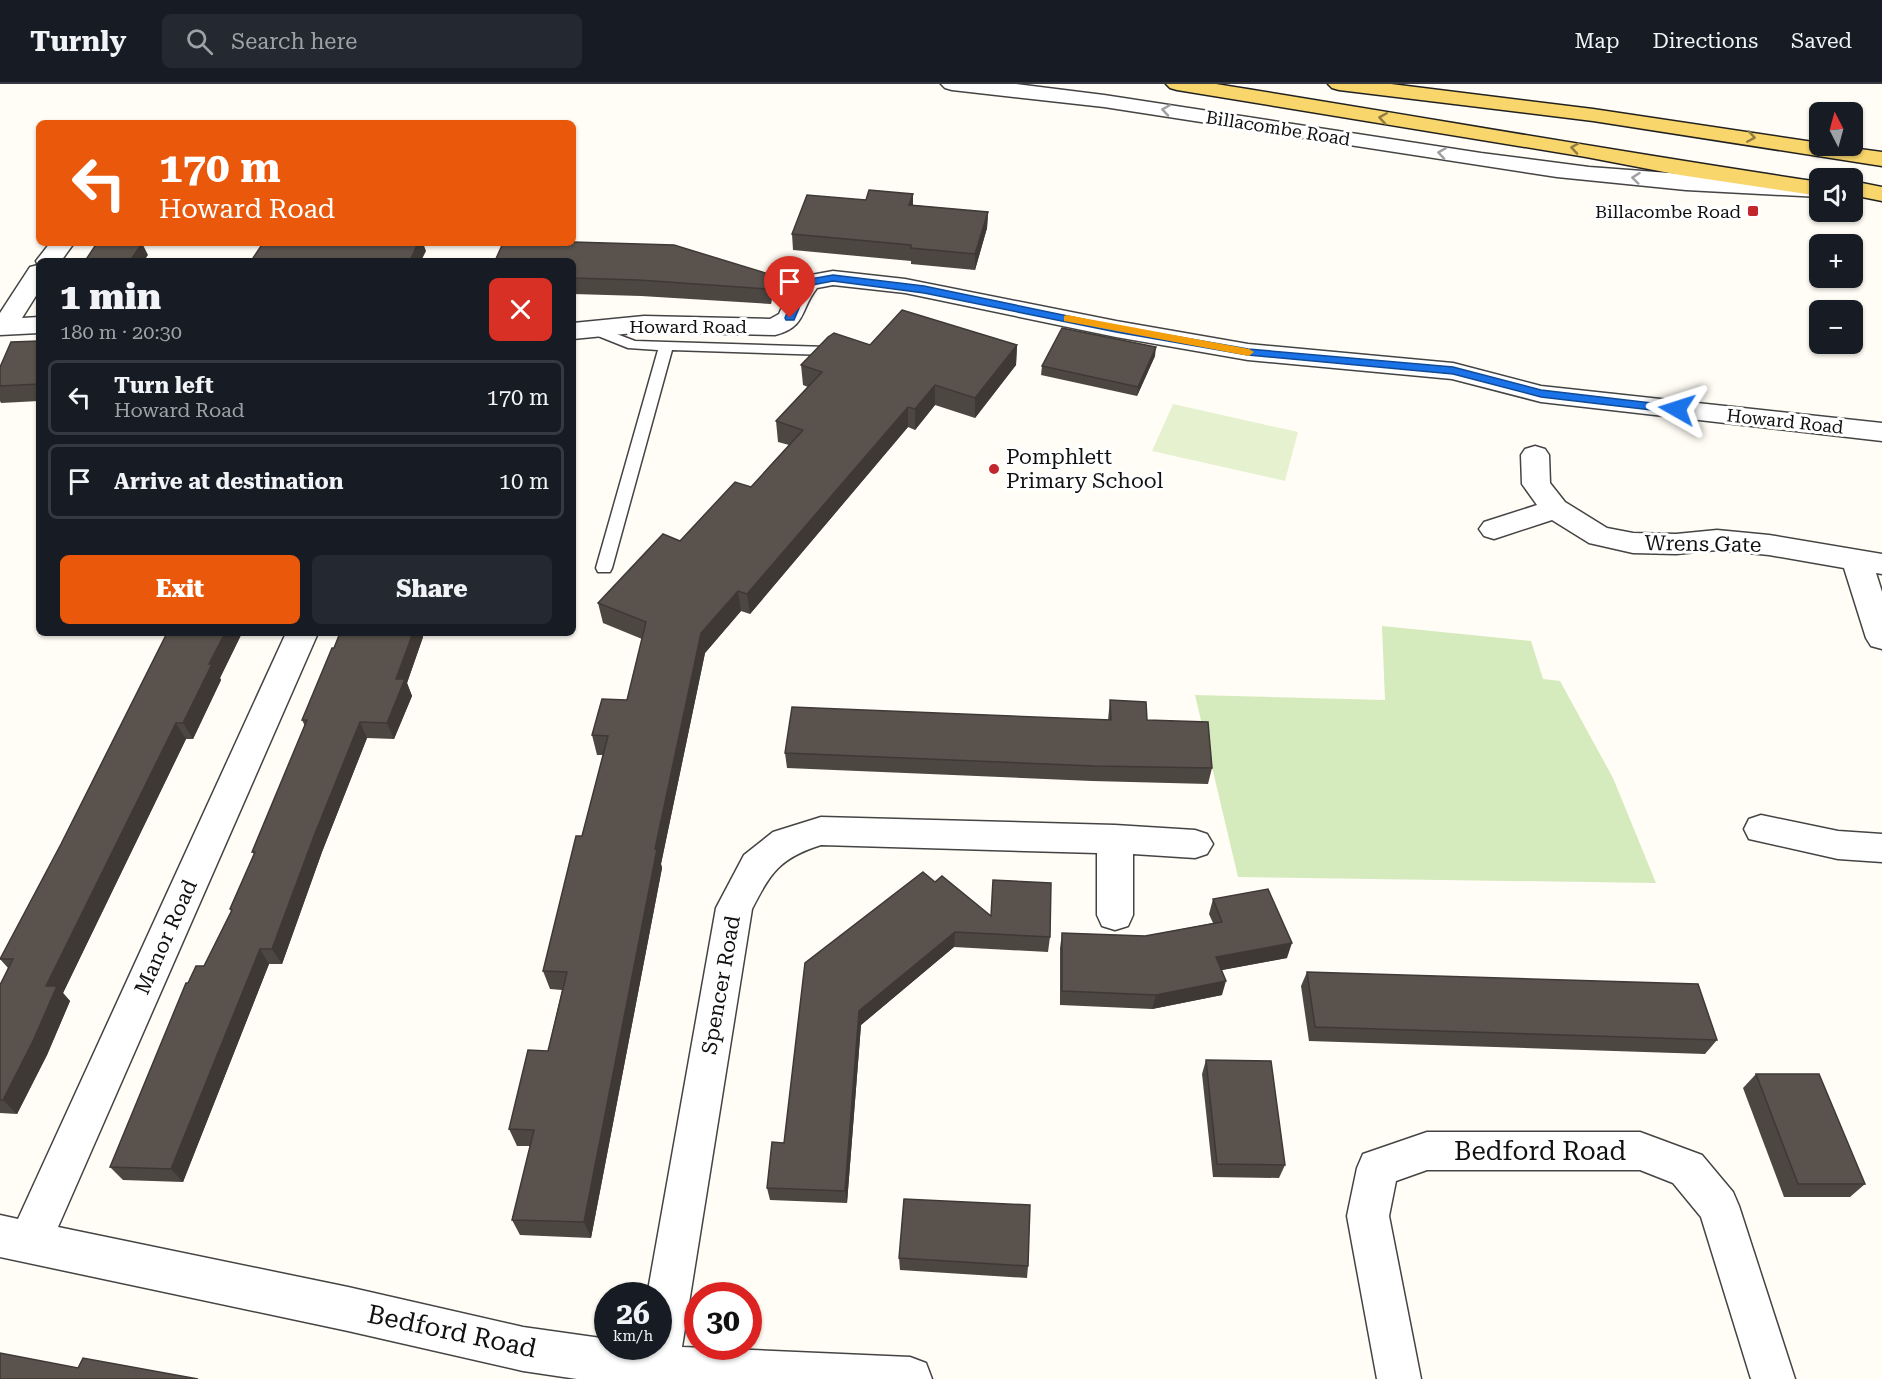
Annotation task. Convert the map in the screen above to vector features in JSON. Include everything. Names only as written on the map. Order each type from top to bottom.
[{"type":"main road","name":"Billacombe Road","points":[[1177,84],[1574,148],[1672,174]]},
{"type":"main road","points":[[1339,84],[1711,131],[1882,159]]},
{"type":"main road","points":[[1490,104],[1669,136],[1685,153],[1672,174]]},
{"type":"main road","points":[[1711,131],[1711,143],[1731,159],[1751,168],[1809,180]]},
{"type":"street","name":"Billacombe Road","points":[[952,84],[1098,99],[1558,170],[1672,174],[1809,189]]},
{"type":"street","points":[[50,258],[60,246]]},
{"type":"street","points":[[2,327],[36,276]]},
{"type":"street","name":"Howard Road","points":[[583,330],[644,324],[775,327],[790,318],[800,293],[809,282],[833,278],[915,288],[1116,329],[1248,352],[1453,371],[1541,394],[1882,432]]},
{"type":"street","points":[[2,327],[36,325]]},
{"type":"street","name":"Wrens Gate","points":[[1535,455],[1536,484],[1555,509],[1599,536],[1634,543],[1676,544],[1717,540],[1769,545],[1870,563],[1882,638]]},
{"type":"street","points":[[1494,529],[1555,509]]},
{"type":"street","name":"Manor Road","points":[[15,1238],[301,636]]},
{"type":"street","points":[[1761,829],[1838,845],[1882,848]]},
{"type":"street","name":"Spencer Road","points":[[656,1368],[734,908],[757,865],[786,842],[821,831],[1115,839],[1195,844]]},
{"type":"street","points":[[1115,839],[1115,915]]},
{"type":"street","name":"Bedford Road","points":[[1399,1379],[1368,1216],[1378,1168],[1427,1151],[1640,1151],[1687,1169],[1718,1206],[1773,1379]]},
{"type":"street","name":"Bedford Road","points":[[15,1238],[523,1348],[656,1368],[910,1379]]},
{"type":"lane","points":[[583,330],[633,345],[828,351]]},
{"type":"lane","points":[[604,567],[666,346]]},
{"type":"green space","points":[[1173,404],[1298,432],[1285,481],[1152,451]]},
{"type":"green space","points":[[1382,626],[1531,641],[1543,679],[1560,681],[1613,778],[1656,883],[1238,877],[1195,695],[1385,700]]},
{"type":"building","points":[[869,190],[913,194],[909,205],[988,212],[975,254],[911,248],[911,245],[792,234],[807,195],[866,200]]},
{"type":"building","points":[[576,242],[674,245],[772,275],[769,289],[576,278],[576,258],[496,258],[502,246],[576,246]]},
{"type":"building","points":[[95,246],[140,246],[132,258],[87,258]]},
{"type":"building","points":[[261,246],[417,246],[411,258],[253,258]]},
{"type":"building","points":[[902,310],[1017,345],[975,398],[935,385],[915,409],[908,407],[747,594],[738,591],[701,633],[655,849],[657,849],[584,1222],[512,1220],[534,1130],[509,1129],[528,1050],[548,1051],[567,972],[543,971],[576,836],[582,836],[608,736],[592,735],[602,699],[627,700],[646,622],[598,603],[663,534],[680,541],[735,482],[751,487],[803,430],[776,421],[822,372],[801,365],[828,337],[834,333],[870,345]]},
{"type":"building","points":[[1062,328],[1156,347],[1138,387],[1042,366]]},
{"type":"building","points":[[36,341],[36,384],[0,386],[0,367],[11,342]]},
{"type":"building","points":[[165,636],[223,636],[183,723],[176,723],[46,986],[57,986],[33,1041],[3,1100],[0,1100],[0,985],[13,959],[0,959],[61,844]]},
{"type":"building","points":[[339,636],[412,636],[396,679],[405,679],[387,723],[360,722],[272,949],[260,949],[171,1169],[110,1167],[186,983],[196,966],[204,966],[232,910],[230,909],[255,852],[252,852],[307,720],[302,720],[332,648]]},
{"type":"building","points":[[1110,700],[1146,702],[1147,720],[1208,722],[1212,768],[1094,766],[785,753],[792,707],[1111,720]]},
{"type":"building","points":[[923,872],[935,882],[942,876],[991,916],[993,880],[1051,883],[1050,937],[955,932],[859,1011],[845,1191],[767,1188],[772,1142],[784,1143],[805,963]]},
{"type":"building","points":[[1268,889],[1292,943],[1216,957],[1226,981],[1156,995],[1062,991],[1062,933],[1145,936],[1222,922],[1213,899]]},
{"type":"building","points":[[1307,972],[1698,984],[1717,1040],[1315,1027]]},
{"type":"building","points":[[1206,1060],[1271,1061],[1285,1165],[1217,1164]]},
{"type":"building","points":[[1756,1074],[1819,1074],[1865,1184],[1798,1184]]},
{"type":"building","points":[[904,1199],[1030,1205],[1028,1266],[899,1258]]},
{"type":"building","points":[[0,1353],[78,1368],[83,1358],[198,1379],[0,1379]]},
{"type":"slow traffic","points":[[1067,318],[1116,329],[1249,352]]},
{"type":"place","name":"Billacombe Road","points":[[1753,211]]},
{"type":"place","name":"Pomphlett Primary School","points":[[994,469]]},
{"type":"route","points":[[790,318],[800,293],[809,282],[833,278],[905,286],[1116,329],[1248,352],[1453,371],[1541,394],[1677,409]]}]
